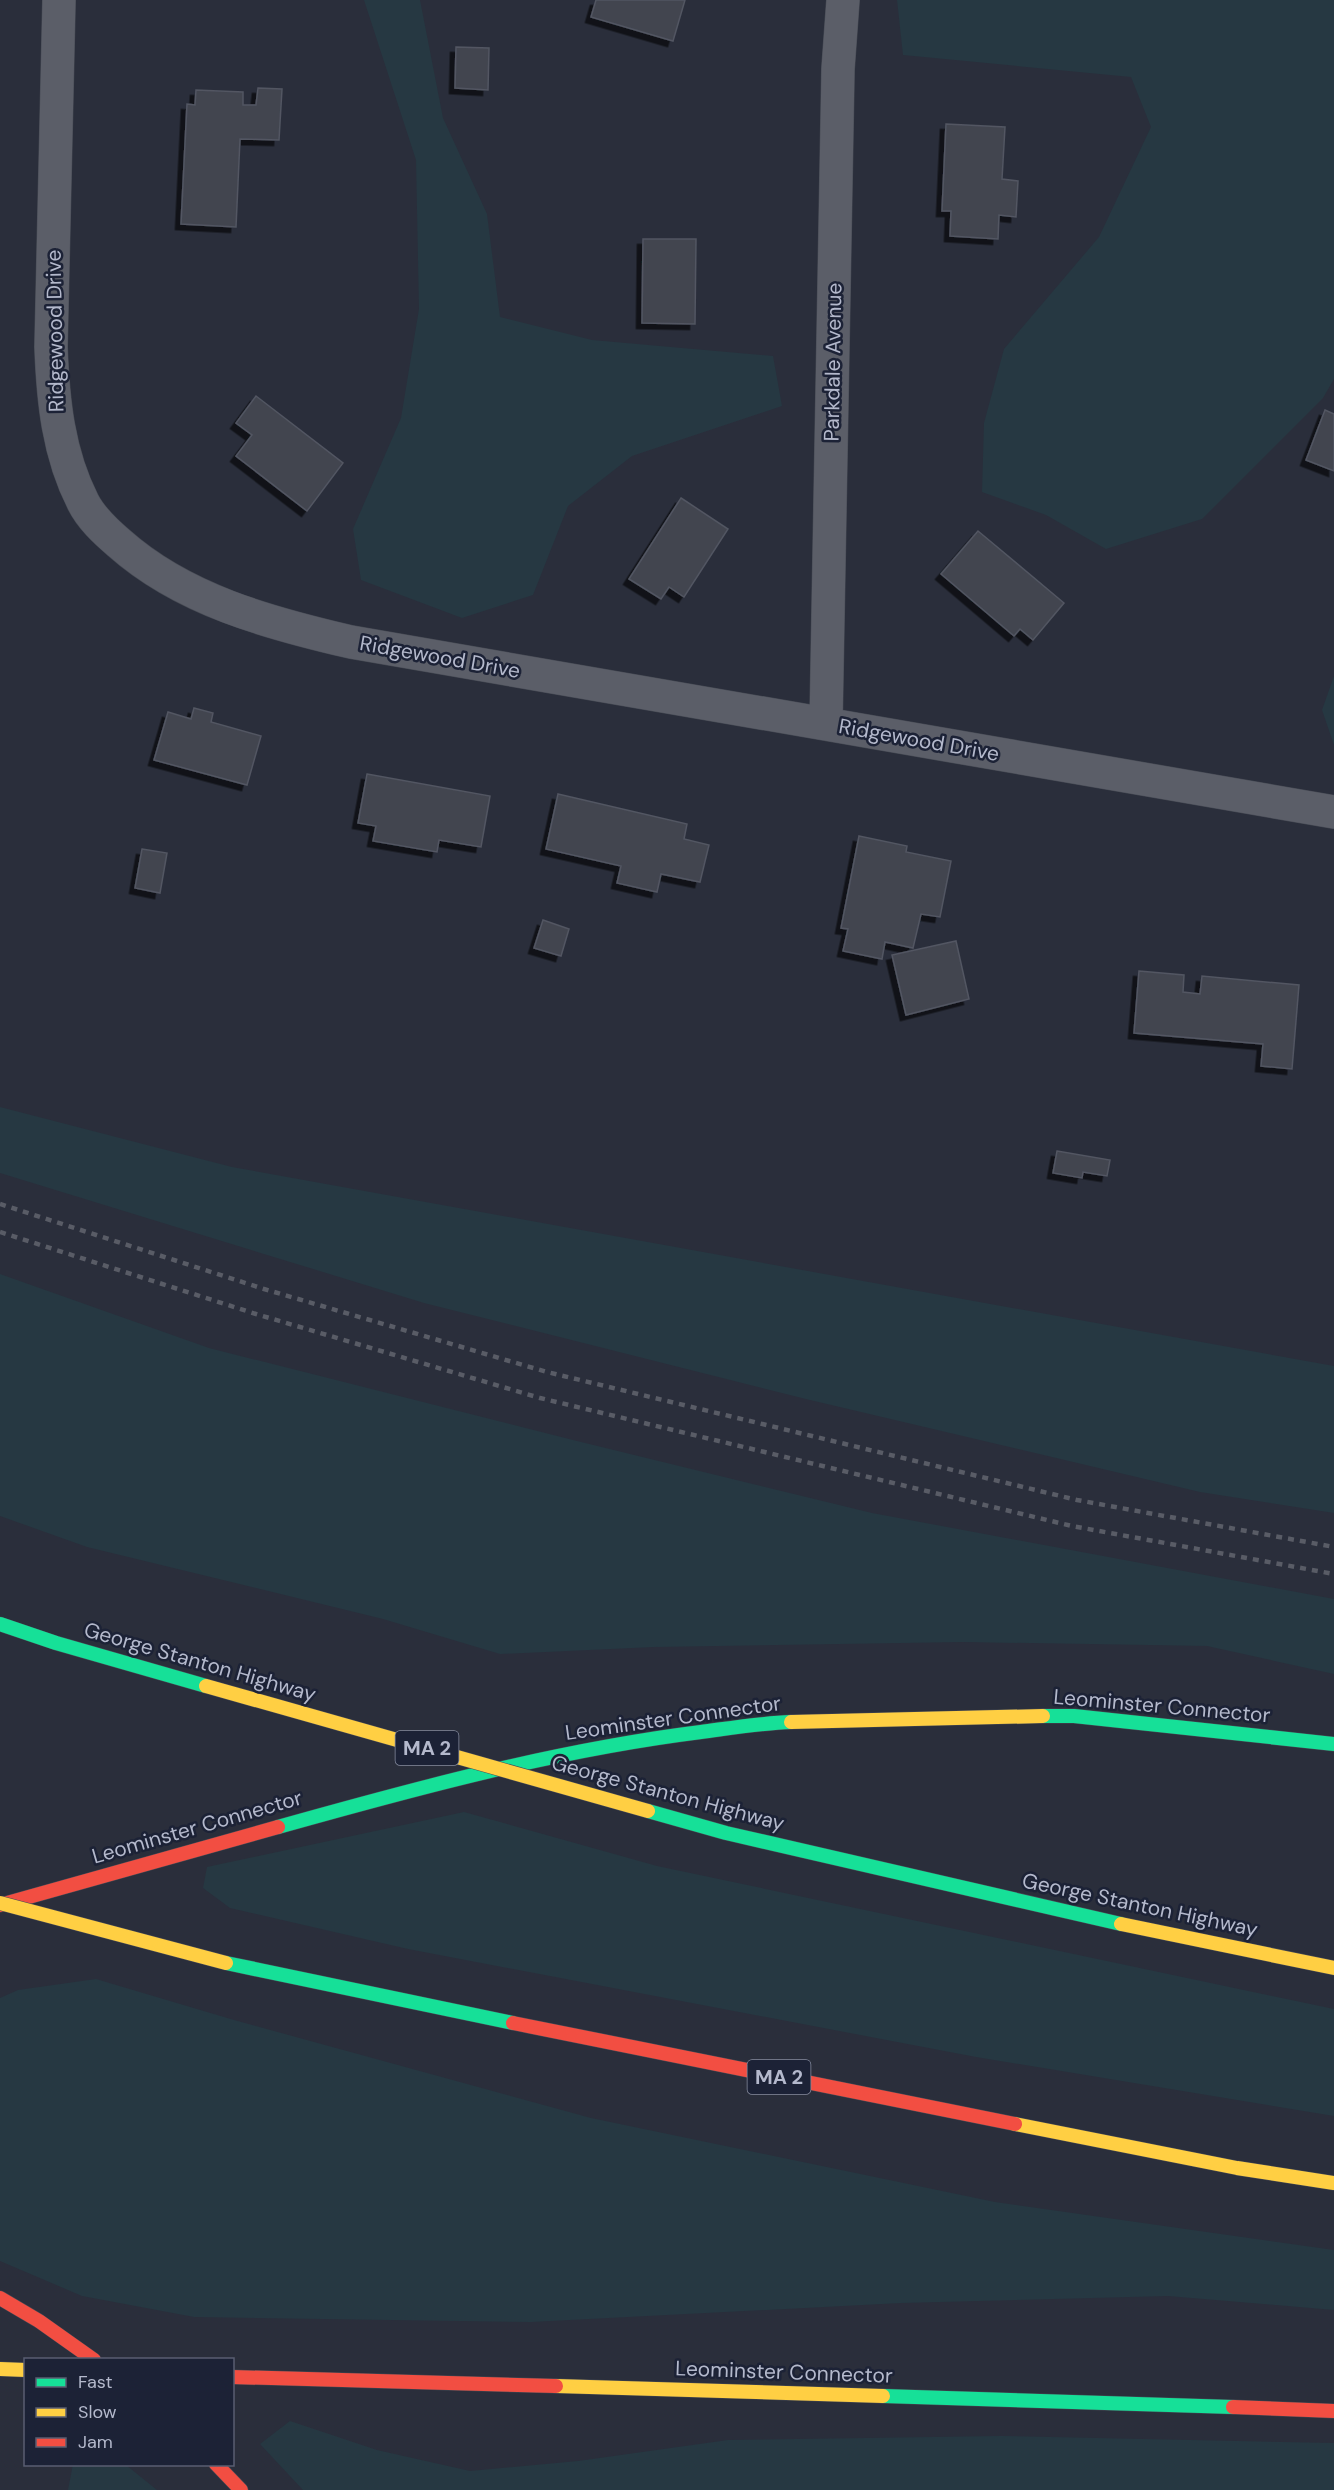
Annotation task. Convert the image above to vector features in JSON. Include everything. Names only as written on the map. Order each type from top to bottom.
[{"type":"main road","name":"George Stanton Highway","points":[[0,1624],[56,1643],[726,1833],[1094,1918],[1334,1968]]},
{"type":"main road","name":"Leominster Connector","points":[[0,1904],[372,1801],[569,1753],[668,1736],[774,1723],[942,1717],[1074,1716],[1334,1744]]},
{"type":"main road","name":"MA 2","points":[[0,1904],[226,1963],[549,2031],[1179,2156],[1334,2183]]},
{"type":"main road","points":[[0,2298],[39,2321],[91,2358]]},
{"type":"main road","points":[[0,2368],[24,2370]]},
{"type":"main road","name":"Leominster Connector","points":[[234,2378],[1171,2404],[1334,2411]]},
{"type":"main road","points":[[218,2466],[241,2490]]},
{"type":"street","name":"Ridgewood Drive","points":[[59,0],[51,335],[53,391],[58,432],[69,468],[84,503],[104,530],[160,576],[230,607],[351,642],[1334,812]]},
{"type":"street","name":"Parkdale Avenue","points":[[826,724],[837,81],[843,0]]},
{"type":"shaded area","points":[[364,0],[420,0],[443,118],[487,214],[500,317],[592,340],[773,356],[782,406],[632,456],[568,506],[533,595],[462,618],[361,580],[353,529],[401,418],[419,309],[416,160]]},
{"type":"shaded area","points":[[897,0],[1334,0],[1334,379],[1323,398],[1202,519],[1106,549],[1046,515],[982,492],[984,423],[1004,349],[1099,237],[1151,127],[1131,77],[903,55]]},
{"type":"shaded area","points":[[1334,676],[1334,745],[1322,710]]},
{"type":"shaded area","points":[[0,1107],[232,1167],[1334,1366],[1334,1513],[1200,1492],[810,1400],[424,1303],[0,1173]]},
{"type":"shaded area","points":[[0,1274],[209,1348],[872,1513],[1334,1599],[1334,1674],[1207,1646],[963,1642],[654,1647],[500,1654],[383,1619],[87,1547],[0,1516]]},
{"type":"shaded area","points":[[464,1812],[657,1866],[1334,2009],[1334,2116],[976,2057],[408,1949],[230,1908],[203,1888],[207,1867]]},
{"type":"shaded area","points":[[96,1979],[234,2020],[591,2118],[995,2202],[1334,2250],[1334,2310],[1168,2296],[901,2303],[531,2322],[194,2317],[82,2296],[0,2261],[0,1998],[18,1990]]},
{"type":"shaded area","points":[[290,2421],[377,2450],[470,2471],[578,2461],[728,2440],[1001,2436],[1334,2443],[1334,2490],[303,2490],[260,2444]]},
{"type":"shaded area","points":[[73,2466],[127,2466],[157,2490],[68,2490]]},
{"type":"building","points":[[596,0],[685,0],[673,41],[591,17]]},
{"type":"building","points":[[456,47],[489,48],[488,90],[455,88]]},
{"type":"building","points":[[258,88],[282,89],[279,140],[240,139],[236,227],[181,224],[187,104],[195,105],[196,90],[243,92],[243,105],[256,105]]},
{"type":"building","points":[[946,124],[1005,127],[1002,179],[1018,181],[1016,217],[999,215],[998,239],[950,236],[951,211],[942,211]]},
{"type":"building","points":[[643,239],[696,239],[695,324],[642,323]]},
{"type":"building","points":[[256,396],[343,463],[307,511],[236,456],[252,435],[236,423]]},
{"type":"building","points":[[1325,410],[1334,414],[1334,471],[1306,460]]},
{"type":"building","points":[[681,498],[728,529],[684,597],[669,587],[661,599],[629,579]]},
{"type":"building","points":[[978,531],[1064,603],[1033,640],[1020,629],[1014,636],[941,574]]},
{"type":"building","points":[[194,708],[213,713],[211,722],[261,736],[247,785],[154,760],[168,712],[191,719]]},
{"type":"building","points":[[367,774],[490,796],[481,847],[439,840],[437,852],[373,841],[376,826],[358,823]]},
{"type":"building","points":[[558,794],[687,824],[684,839],[709,845],[700,882],[661,874],[657,892],[617,883],[621,866],[546,849]]},
{"type":"building","points":[[859,836],[907,846],[906,852],[951,861],[940,917],[921,914],[913,948],[885,942],[882,959],[843,951],[848,929],[841,928]]},
{"type":"building","points":[[142,849],[167,853],[160,893],[135,888]]},
{"type":"building","points":[[543,920],[569,929],[561,956],[534,948]]},
{"type":"building","points":[[956,941],[969,999],[906,1015],[892,955]]},
{"type":"building","points":[[1139,971],[1184,975],[1183,992],[1200,994],[1202,976],[1299,985],[1292,1069],[1261,1066],[1263,1044],[1134,1033]]},
{"type":"building","points":[[1057,1151],[1110,1160],[1107,1176],[1083,1172],[1082,1178],[1053,1173]]},
{"type":"railway","points":[[0,1204],[264,1289],[547,1372],[1077,1500],[1334,1547]]},
{"type":"railway","points":[[0,1232],[256,1314],[540,1398],[1072,1526],[1334,1574]]},
{"type":"traffic: fast","points":[[0,1624],[56,1643],[206,1686]]},
{"type":"traffic: fast","points":[[1043,1716],[1074,1716],[1334,1744]]},
{"type":"traffic: fast","points":[[278,1827],[382,1798],[594,1749],[746,1726],[791,1722]]},
{"type":"traffic: fast","points":[[648,1811],[726,1833],[1121,1924]]},
{"type":"traffic: fast","points":[[226,1963],[513,2023]]},
{"type":"traffic: fast","points":[[883,2396],[1233,2407]]},
{"type":"traffic: slow","points":[[206,1686],[648,1811]]},
{"type":"traffic: slow","points":[[791,1722],[1043,1716]]},
{"type":"traffic: slow","points":[[0,1903],[226,1963]]},
{"type":"traffic: slow","points":[[1121,1924],[1334,1968]]},
{"type":"traffic: slow","points":[[1015,2124],[1237,2168],[1334,2183]]},
{"type":"traffic: slow","points":[[0,2369],[24,2370]]},
{"type":"traffic: slow","points":[[556,2386],[883,2396]]},
{"type":"traffic: jam","points":[[0,1905],[278,1827]]},
{"type":"traffic: jam","points":[[513,2023],[1015,2124]]},
{"type":"traffic: jam","points":[[0,2298],[39,2321],[91,2358]]},
{"type":"traffic: jam","points":[[234,2377],[556,2386]]},
{"type":"traffic: jam","points":[[1233,2407],[1334,2411]]},
{"type":"traffic: jam","points":[[218,2466],[241,2490]]}]
